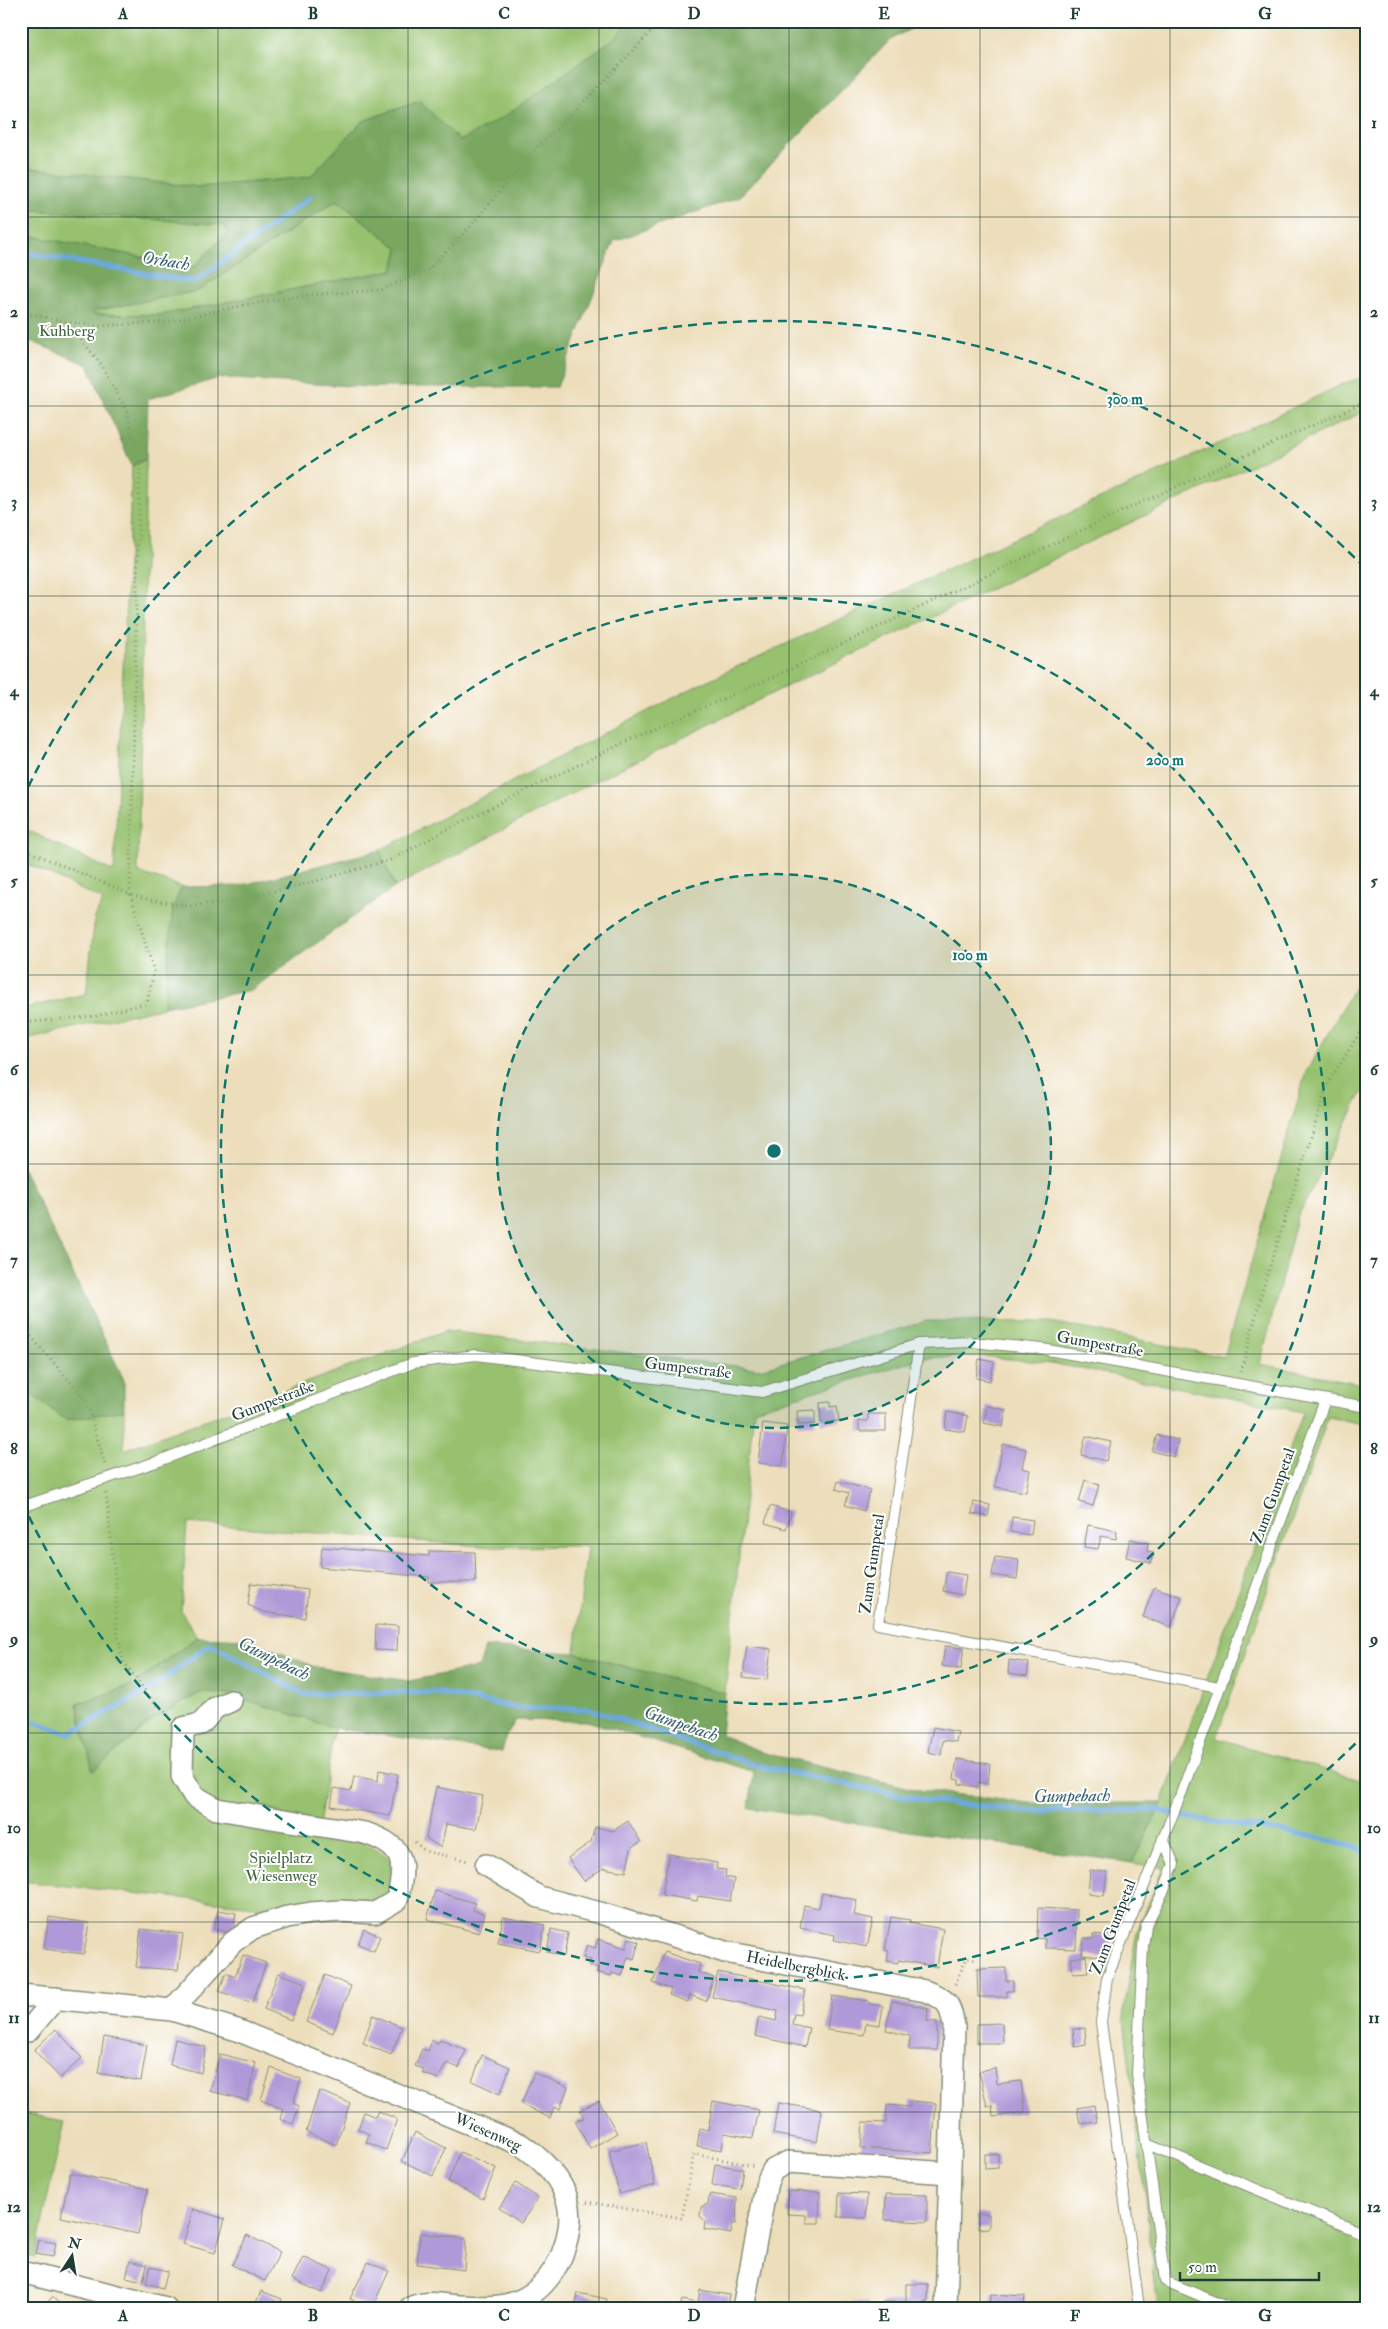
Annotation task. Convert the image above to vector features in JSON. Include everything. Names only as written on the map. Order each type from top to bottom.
[{"type":"street","points":[[172,2010],[233,1942],[253,1928],[287,1917],[311,1913],[340,1911],[375,1913],[397,1900],[403,1879],[402,1862],[396,1850],[384,1840],[365,1833],[217,1808],[194,1796],[182,1776],[183,1728],[201,1724],[215,1708],[231,1701]]},
{"type":"street","name":"Heidelbergblick","points":[[486,1865],[539,1897],[600,1913],[724,1952],[925,1991],[941,1997],[946,2003]]},
{"type":"street","name":"Wiesenweg","points":[[21,1995],[172,2010],[237,2030],[520,2144],[540,2158],[555,2176],[566,2198],[570,2222],[568,2238],[551,2276],[538,2289],[506,2305],[479,2307],[429,2302],[410,2308]]},
{"type":"street","points":[[21,2031],[28,2031],[56,1998]]},
{"type":"street","points":[[946,2003],[951,2008],[954,2026],[946,2308]]},
{"type":"street","points":[[743,2308],[767,2182],[773,2170],[788,2162],[949,2173]]},
{"type":"street","points":[[21,2272],[166,2308]]},
{"type":"lane","name":"Gumpestraße","points":[[21,1507],[108,1480],[413,1363],[476,1355],[762,1392],[919,1344],[972,1342],[1042,1349],[1367,1408]]},
{"type":"lane","name":"Zum Gumpetal","points":[[919,1344],[878,1624],[1219,1687]]},
{"type":"lane","name":"Zum Gumpetal","points":[[1139,2308],[1101,2022],[1108,1978],[1181,1794],[1325,1400]]},
{"type":"lane","points":[[1164,1837],[1174,1864],[1163,1892],[1146,1925],[1142,1956],[1137,2074],[1166,2281],[1230,2308]]},
{"type":"lane","points":[[1148,2144],[1367,2234]]},
{"type":"path","points":[[21,312],[67,322],[98,326],[166,322],[249,304],[308,295],[380,290],[428,270],[469,228],[533,151],[582,104],[661,21]]},
{"type":"path","points":[[21,1023],[96,1016],[147,1003],[154,972],[130,894],[140,463],[127,412],[101,364],[67,322]]},
{"type":"path","points":[[21,848],[130,894],[145,899],[188,906],[233,901],[310,883],[390,860],[462,822],[637,736],[767,680],[1086,528],[1367,401]]},
{"type":"path","points":[[1238,1384],[1263,1288],[1328,1083],[1367,1022]]},
{"type":"path","points":[[21,1325],[86,1400],[108,1480],[105,1498],[112,1538],[116,1586],[116,1624],[123,1661],[151,1699],[160,1707]]},
{"type":"path","points":[[396,1850],[411,1838],[425,1851],[486,1865]]},
{"type":"path","points":[[946,2003],[967,1958],[978,1959]]},
{"type":"path","points":[[566,2198],[682,2218],[694,2154],[773,2170]]},
{"type":"green space","points":[[21,21],[630,21],[613,39],[505,117],[460,141],[420,101],[363,121],[310,177],[199,187],[21,167]]},
{"type":"green space","name":"Kuhberg","points":[[630,21],[925,21],[890,40],[739,197],[614,241],[557,387],[366,387],[219,378],[148,399],[146,459],[132,466],[88,365],[21,337],[21,234],[194,267],[228,232],[223,225],[21,209],[21,167],[199,187],[310,177],[363,121],[420,101],[460,141],[505,116],[613,39]],"holes":[[[337,200],[398,248],[393,270],[160,315],[93,314],[93,311],[198,291]]]},
{"type":"green space","points":[[337,200],[398,248],[393,270],[160,315],[93,314],[93,311],[198,291]]},
{"type":"green space","points":[[21,209],[224,225],[228,232],[194,267],[21,234]]},
{"type":"green space","points":[[1367,376],[1367,412],[1361,413],[783,688],[578,790],[395,887],[380,850],[706,681],[1195,455],[1345,383]]},
{"type":"green space","points":[[146,459],[138,872],[182,887],[173,907],[164,1007],[21,1040],[21,1009],[86,994],[95,917],[103,900],[21,861],[21,827],[114,872],[132,466]]},
{"type":"green space","points":[[380,850],[395,887],[251,990],[164,1007],[173,907],[182,887],[239,886]]},
{"type":"green space","name":"Spielplatz Wiesenweg","points":[[1367,965],[1367,1083],[1297,1218],[1260,1364],[1367,1385],[1367,1425],[1328,1417],[1216,1738],[1367,1782],[1367,2308],[1158,2308],[1123,2010],[1137,1932],[1163,1868],[1132,1863],[1162,1803],[1303,1412],[1051,1363],[978,1356],[923,1358],[754,1410],[725,1693],[575,1653],[587,1546],[493,1547],[187,1523],[181,1611],[197,1637],[133,1685],[77,1704],[93,1771],[157,1717],[200,1693],[228,1694],[334,1728],[318,1833],[357,1840],[383,1853],[391,1860],[392,1893],[370,1906],[301,1904],[272,1908],[21,1881],[21,1387],[66,1420],[124,1410],[124,1450],[446,1331],[760,1369],[927,1321],[1051,1322],[1224,1357],[1306,1072]]},
{"type":"green space","points":[[21,1165],[124,1380],[124,1410],[66,1420],[21,1387]]},
{"type":"green space","points":[[197,1637],[248,1639],[315,1667],[409,1681],[479,1667],[485,1647],[575,1653],[725,1693],[721,1735],[764,1753],[919,1790],[1029,1803],[1162,1803],[1132,1863],[749,1808],[754,1772],[587,1721],[516,1720],[506,1736],[502,1752],[334,1728],[228,1694],[200,1693],[157,1717],[93,1771],[77,1704],[133,1685]]},
{"type":"green space","points":[[21,2113],[64,2121],[35,2257],[21,2254]]},
{"type":"building","points":[[979,1359],[994,1362],[990,1381],[976,1378]]},
{"type":"building","points":[[830,1402],[830,1407],[837,1406],[839,1421],[821,1423],[820,1403]]},
{"type":"building","points":[[987,1406],[1006,1410],[1003,1427],[984,1423]]},
{"type":"building","points":[[815,1410],[815,1424],[798,1425],[797,1411]]},
{"type":"building","points":[[947,1412],[968,1416],[965,1432],[945,1429]]},
{"type":"building","points":[[868,1414],[886,1414],[886,1431],[859,1431],[859,1421],[868,1421]]},
{"type":"building","points":[[763,1423],[787,1426],[783,1466],[758,1463]]},
{"type":"building","points":[[1157,1435],[1178,1440],[1174,1457],[1152,1451]]},
{"type":"building","points":[[1086,1436],[1111,1442],[1106,1461],[1081,1455]]},
{"type":"building","points":[[1003,1444],[1026,1449],[1022,1468],[1030,1470],[1026,1492],[995,1487]]},
{"type":"building","points":[[1085,1480],[1099,1485],[1093,1506],[1079,1502]]},
{"type":"building","points":[[838,1481],[870,1490],[864,1511],[845,1505],[849,1493],[836,1489]]},
{"type":"building","points":[[974,1502],[990,1505],[988,1516],[972,1514]]},
{"type":"building","points":[[770,1506],[791,1512],[786,1529],[765,1523]]},
{"type":"building","points":[[1012,1517],[1033,1520],[1031,1535],[1010,1532]]},
{"type":"building","points":[[1088,1525],[1117,1531],[1116,1539],[1101,1536],[1098,1549],[1084,1547]]},
{"type":"building","points":[[1130,1539],[1148,1543],[1147,1551],[1153,1552],[1151,1563],[1126,1557]]},
{"type":"building","points":[[322,1547],[429,1556],[429,1551],[475,1552],[476,1582],[429,1582],[429,1577],[320,1567]]},
{"type":"building","points":[[995,1557],[1019,1560],[1017,1579],[992,1575]]},
{"type":"building","points":[[947,1572],[966,1575],[963,1595],[943,1591]]},
{"type":"building","points":[[251,1583],[308,1590],[305,1618],[263,1612],[248,1605]]},
{"type":"building","points":[[1154,1587],[1182,1597],[1171,1627],[1143,1617]]},
{"type":"building","points":[[376,1625],[398,1626],[397,1651],[375,1650]]},
{"type":"building","points":[[747,1646],[771,1649],[767,1680],[743,1677]]},
{"type":"building","points":[[945,1646],[964,1648],[961,1669],[942,1666]]},
{"type":"building","points":[[1009,1660],[1029,1663],[1027,1676],[1008,1673]]},
{"type":"building","points":[[933,1727],[958,1732],[956,1742],[943,1740],[941,1755],[928,1752]]},
{"type":"building","points":[[957,1759],[990,1764],[988,1784],[978,1782],[978,1787],[959,1784],[959,1780],[954,1779]]},
{"type":"building","points":[[379,1770],[398,1774],[390,1816],[331,1806],[334,1788],[351,1791],[354,1776],[378,1781]]},
{"type":"building","points":[[436,1787],[483,1796],[476,1829],[446,1824],[441,1848],[426,1838]]},
{"type":"building","points":[[628,1821],[641,1842],[631,1848],[626,1872],[603,1868],[584,1881],[568,1858],[591,1842],[595,1827],[613,1831]]},
{"type":"building","points":[[669,1854],[717,1863],[716,1869],[726,1870],[725,1877],[734,1879],[730,1901],[698,1896],[697,1901],[662,1895]]},
{"type":"building","points":[[1090,1870],[1107,1872],[1104,1896],[1088,1894]]},
{"type":"building","points":[[435,1891],[475,1903],[473,1910],[485,1914],[479,1933],[427,1919]]},
{"type":"building","points":[[822,1893],[857,1900],[854,1915],[873,1919],[867,1947],[834,1940],[835,1935],[800,1928],[804,1905],[819,1908]]},
{"type":"building","points":[[1038,1908],[1077,1910],[1076,1949],[1045,1948],[1045,1939],[1037,1938]]},
{"type":"building","points":[[218,1910],[236,1913],[233,1933],[214,1929]]},
{"type":"building","points":[[49,1917],[89,1923],[84,1954],[44,1949]]},
{"type":"building","points":[[503,1917],[545,1925],[540,1951],[498,1943]]},
{"type":"building","points":[[891,1917],[910,1920],[909,1923],[943,1929],[937,1967],[898,1960],[898,1963],[887,1961],[889,1951],[885,1950]]},
{"type":"building","points":[[141,1929],[183,1934],[178,1970],[136,1967]]},
{"type":"building","points":[[364,1929],[380,1936],[374,1951],[358,1944]]},
{"type":"building","points":[[551,1929],[568,1933],[564,1956],[547,1952]]},
{"type":"building","points":[[1093,1934],[1111,1936],[1103,1957],[1082,1955],[1084,1938],[1093,1939]]},
{"type":"building","points":[[629,1938],[639,1942],[634,1959],[628,1957],[622,1976],[612,1973],[611,1976],[596,1972],[598,1968],[589,1965],[591,1960],[583,1958],[587,1945],[595,1948],[598,1939],[626,1948]]},
{"type":"building","points":[[664,1952],[700,1964],[698,1972],[714,1978],[706,2001],[690,1995],[688,2002],[669,1995],[671,1989],[653,1983]]},
{"type":"building","points":[[243,1955],[266,1963],[252,2003],[219,1991],[226,1973],[235,1977]]},
{"type":"building","points":[[1086,1956],[1088,1973],[1073,1974],[1071,1958]]},
{"type":"building","points":[[1006,1968],[1006,1981],[1013,1981],[1013,1991],[1007,1991],[1007,1997],[978,1997],[977,1969]]},
{"type":"building","points":[[718,1972],[805,1990],[800,2015],[794,2014],[792,2024],[809,2028],[805,2047],[755,2036],[759,2017],[776,2021],[778,2011],[712,1997]]},
{"type":"building","points":[[278,1973],[306,1983],[291,2020],[264,2009]]},
{"type":"building","points":[[325,1975],[351,1986],[333,2033],[306,2022]]},
{"type":"building","points":[[832,1996],[869,2001],[869,2004],[883,2006],[880,2025],[866,2023],[864,2035],[827,2030]]},
{"type":"building","points":[[892,2001],[928,2008],[927,2021],[937,2022],[937,2050],[909,2050],[910,2036],[886,2030]]},
{"type":"building","points":[[373,2015],[402,2027],[391,2055],[363,2043]]},
{"type":"building","points":[[1002,2023],[1003,2043],[977,2043],[977,2024]]},
{"type":"building","points":[[1085,2028],[1086,2045],[1075,2047],[1073,2029]]},
{"type":"building","points":[[56,2029],[82,2058],[60,2078],[34,2050]]},
{"type":"building","points":[[104,2037],[147,2045],[141,2081],[98,2073]]},
{"type":"building","points":[[175,2039],[206,2047],[201,2073],[170,2065]]},
{"type":"building","points":[[432,2040],[438,2043],[440,2040],[466,2050],[459,2068],[447,2063],[438,2079],[422,2073],[424,2069],[415,2066],[422,2049],[428,2051]]},
{"type":"building","points":[[220,2054],[256,2063],[247,2100],[210,2091]]},
{"type":"building","points":[[482,2055],[510,2067],[500,2094],[472,2081]]},
{"type":"building","points":[[271,2068],[301,2079],[293,2103],[299,2106],[293,2124],[280,2119],[283,2109],[261,2100]]},
{"type":"building","points":[[995,2068],[997,2084],[1021,2081],[1025,2112],[993,2117],[992,2105],[987,2106],[979,2071]]},
{"type":"building","points":[[534,2073],[568,2087],[560,2109],[554,2107],[550,2118],[521,2104]]},
{"type":"building","points":[[319,2091],[350,2103],[336,2145],[306,2132]]},
{"type":"building","points":[[599,2101],[617,2133],[590,2149],[575,2121],[584,2118],[580,2110]]},
{"type":"building","points":[[713,2101],[759,2110],[753,2138],[724,2133],[722,2150],[697,2146],[700,2128],[708,2130]]},
{"type":"building","points":[[910,2101],[936,2103],[932,2153],[861,2148],[863,2122],[886,2123],[887,2105],[910,2107]]},
{"type":"building","points":[[778,2103],[822,2110],[817,2142],[773,2134]]},
{"type":"building","points":[[1094,2105],[1097,2122],[1080,2124],[1077,2108]]},
{"type":"building","points":[[378,2111],[397,2119],[386,2150],[366,2142],[369,2134],[358,2129],[364,2112],[375,2117]]},
{"type":"building","points":[[415,2132],[446,2148],[433,2176],[402,2161]]},
{"type":"building","points":[[646,2142],[655,2185],[619,2194],[609,2151]]},
{"type":"building","points":[[460,2152],[496,2168],[483,2199],[448,2182]]},
{"type":"building","points":[[985,2154],[998,2154],[998,2168],[985,2169]]},
{"type":"building","points":[[715,2164],[743,2169],[740,2189],[712,2185]]},
{"type":"building","points":[[70,2173],[148,2189],[138,2234],[61,2217]]},
{"type":"building","points":[[516,2183],[538,2198],[521,2223],[499,2208]]},
{"type":"building","points":[[788,2191],[820,2192],[819,2223],[806,2223],[806,2215],[787,2214]]},
{"type":"building","points":[[839,2193],[867,2194],[866,2218],[838,2217]]},
{"type":"building","points":[[710,2194],[737,2198],[736,2224],[732,2224],[731,2234],[704,2229],[705,2221],[700,2216],[701,2207],[708,2204]]},
{"type":"building","points":[[886,2194],[927,2195],[927,2222],[885,2220]]},
{"type":"building","points":[[193,2209],[225,2219],[215,2253],[183,2244]]},
{"type":"building","points":[[977,2214],[989,2214],[989,2228],[978,2229]]},
{"type":"building","points":[[420,2233],[466,2239],[464,2270],[417,2264]]},
{"type":"building","points":[[247,2235],[280,2252],[265,2281],[232,2265]]},
{"type":"building","points":[[39,2240],[56,2243],[53,2257],[36,2254]]},
{"type":"building","points":[[303,2257],[332,2270],[322,2293],[292,2279]]},
{"type":"building","points":[[130,2261],[147,2265],[143,2281],[126,2277]]},
{"type":"building","points":[[368,2262],[389,2271],[372,2308],[350,2299]]},
{"type":"building","points":[[150,2267],[168,2271],[163,2288],[146,2283]]},
{"type":"building","points":[[906,2284],[928,2284],[928,2301],[925,2301],[925,2308],[883,2308],[882,2302],[906,2302]]},
{"type":"building","points":[[700,2290],[729,2295],[727,2308],[680,2308],[682,2300],[698,2303]]},
{"type":"building","points":[[261,2291],[282,2299],[279,2306],[266,2301],[263,2308],[255,2305]]},
{"type":"building","points":[[578,2293],[607,2299],[606,2308],[575,2308]]},
{"type":"building","points":[[991,2294],[1025,2296],[1024,2308],[990,2308]]},
{"type":"building","points":[[52,2297],[64,2308],[43,2308]]},
{"type":"building","points":[[839,2303],[868,2303],[868,2308],[839,2308]]},
{"type":"waterway","name":"Orbach","points":[[21,252],[195,282],[310,197]]},
{"type":"waterway","name":"Gumpebach","points":[[21,1717],[69,1734],[153,1687],[210,1644],[303,1694],[435,1692],[517,1708],[590,1709],[755,1765],[922,1800],[1023,1811],[1158,1810],[1190,1818],[1323,1838],[1367,1851]]}]
